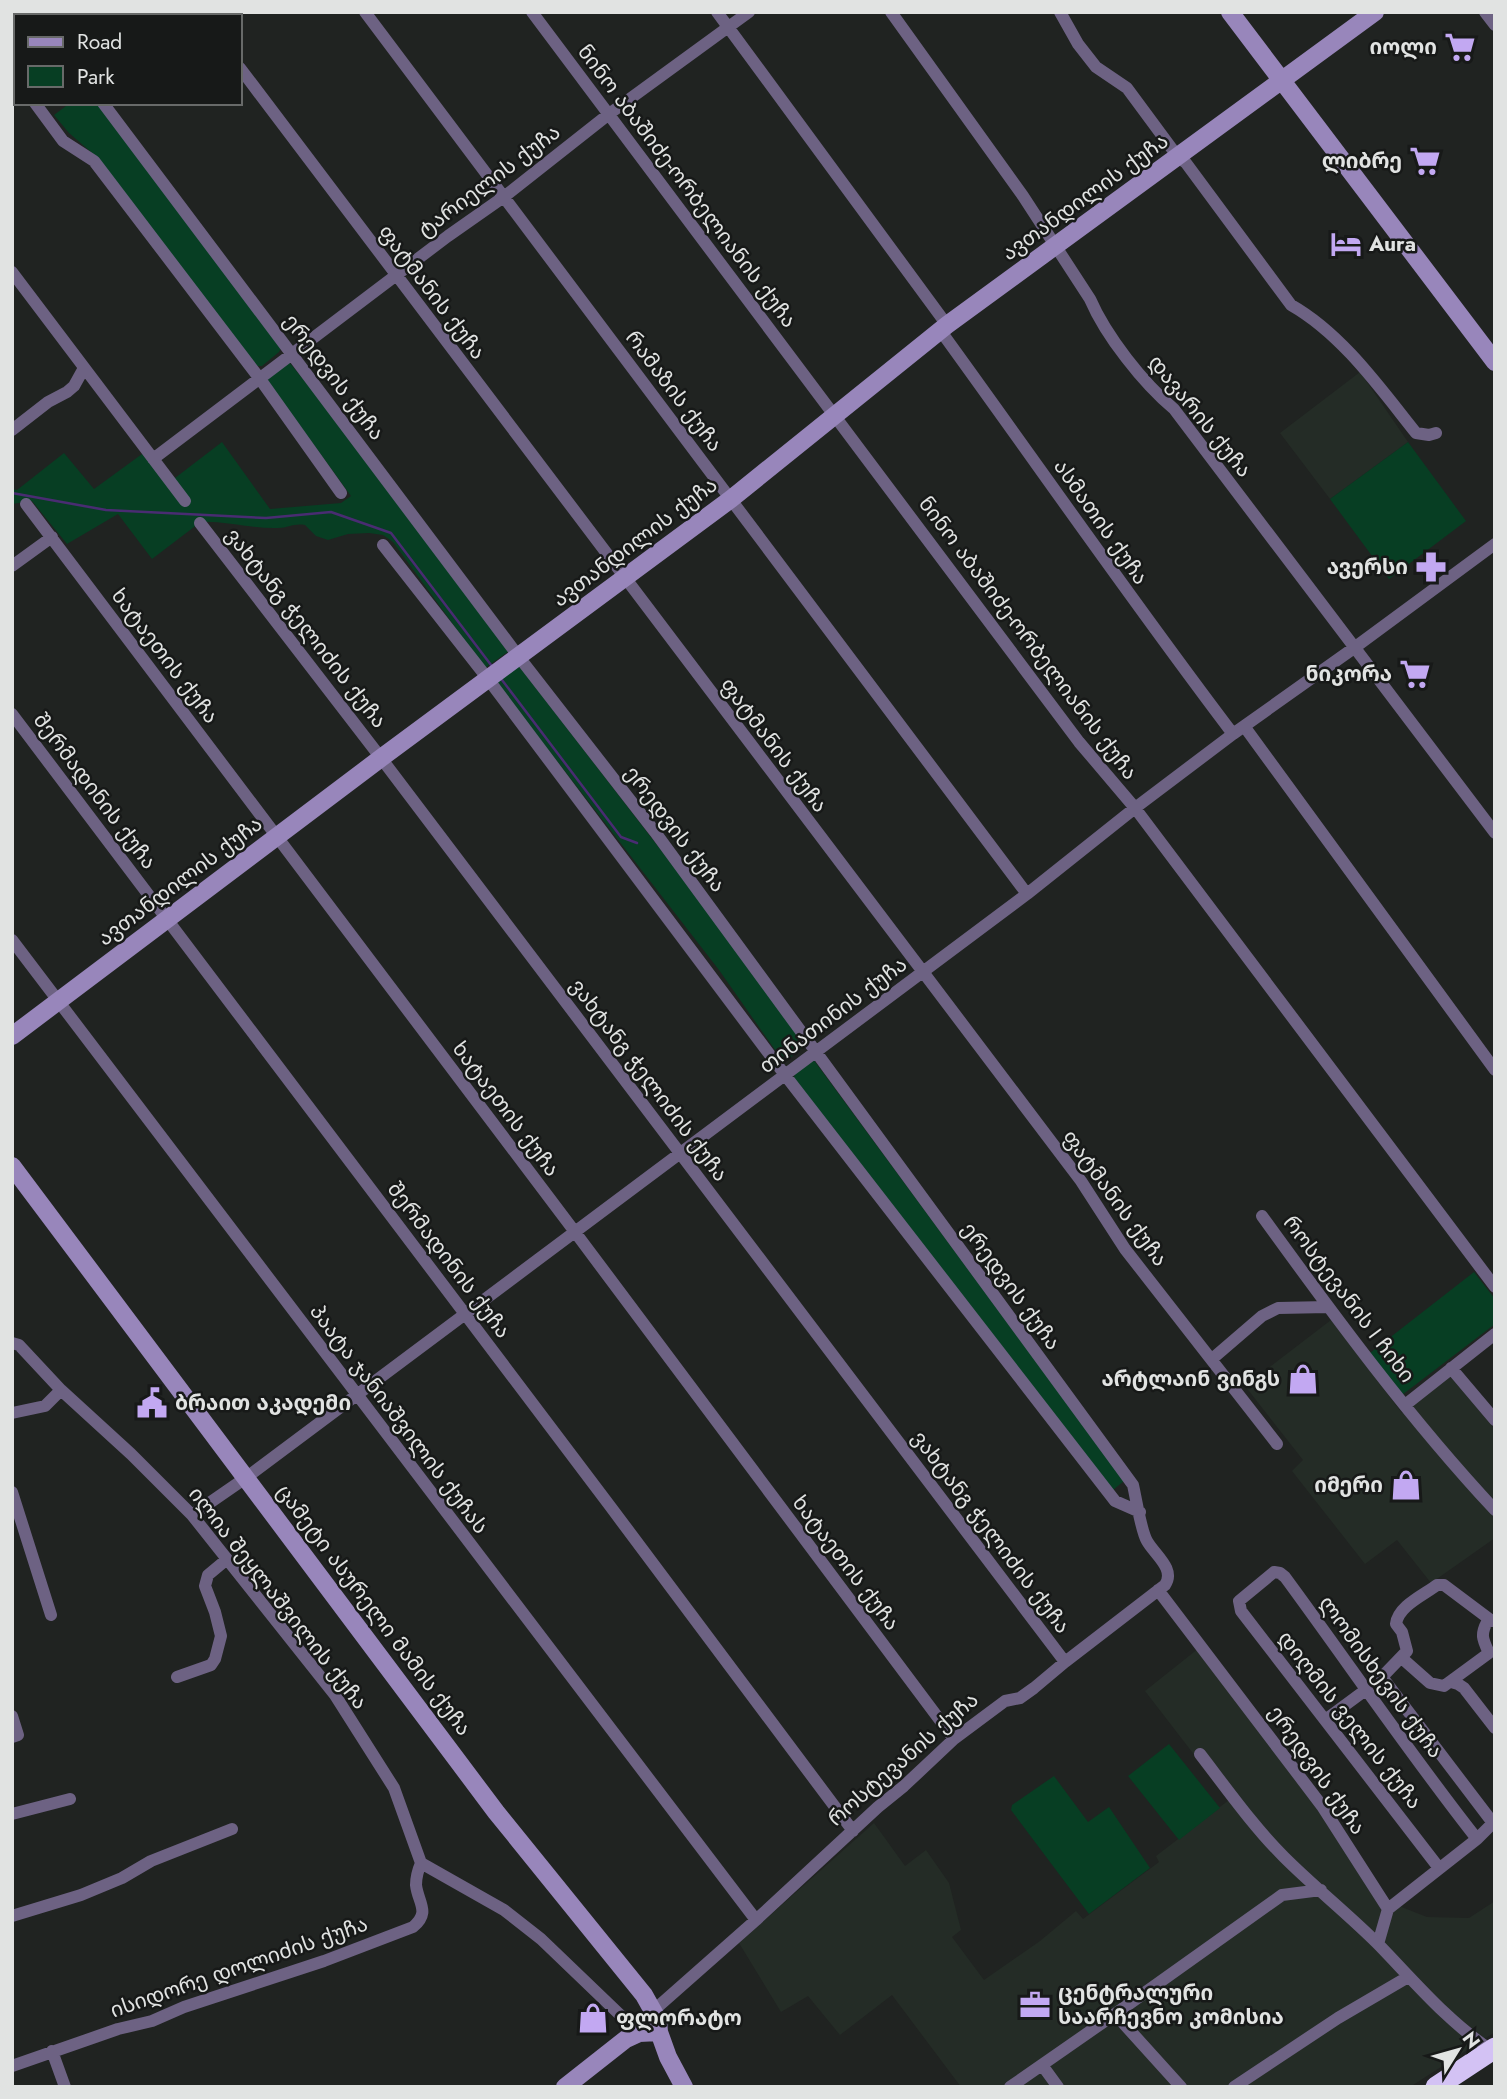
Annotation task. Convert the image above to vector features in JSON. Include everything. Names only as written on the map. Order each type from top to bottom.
[{"type":"highway","points":[[1436,2087],[1493,2049]]},
{"type":"street","name":"რამაზის ქუჩა","points":[[365,12],[1027,894]]},
{"type":"street","name":"ნინო აბაშიძე-ორბელიანის ქუჩა","points":[[532,12],[1079,742],[1135,807],[1495,1287]]},
{"type":"street","name":"ასმათის ქუჩა","points":[[717,12],[944,328],[1149,624],[1233,734]]},
{"type":"street","name":"ტარიელის ქუჩა","points":[[153,459],[505,196],[609,114],[749,12]]},
{"type":"street","name":"დავარის ქუჩა","points":[[891,12],[1056,245],[1090,299],[1098,317],[1133,365],[1157,394],[1174,409],[1495,834]]},
{"type":"street","points":[[1060,12],[1078,44],[1096,67],[1127,89],[1291,304],[1305,313],[1360,362],[1416,433],[1436,433]]},
{"type":"street","points":[[1230,12],[1495,362]]},
{"type":"street","name":"ავთანდილის ქუჩა","points":[[12,1036],[731,499],[944,328],[1376,12]]},
{"type":"street","points":[[1485,12],[1495,25]]},
{"type":"street","name":"ფატმანის ქუჩა","points":[[242,71],[1081,1181],[1125,1249],[1277,1444]]},
{"type":"street","points":[[36,105],[63,141],[94,161],[260,379],[341,493]]},
{"type":"street","name":"ერედვის ქუჩა","points":[[105,105],[519,657],[654,832],[1133,1485],[1140,1512]]},
{"type":"street","points":[[12,272],[185,501]]},
{"type":"street","points":[[12,430],[48,401],[74,386],[84,368]]},
{"type":"street","name":"ხატაეთის ქუჩა","points":[[26,504],[954,1739]]},
{"type":"street","name":"ვახტანგ ჭელიძის ქუჩა","points":[[201,523],[1065,1662]]},
{"type":"street","points":[[12,566],[52,537]]},
{"type":"street","name":"თინათინის ქუჩა","points":[[192,1515],[247,1477],[1027,894],[1135,807],[1495,544]]},
{"type":"street","points":[[383,545],[488,679],[785,1075],[1115,1501],[1140,1512],[1145,1539],[1168,1571],[1168,1580],[1158,1590]]},
{"type":"street","name":"შერმადინის ქუჩა","points":[[12,714],[853,1831]]},
{"type":"street","points":[[1244,726],[1495,1070]]},
{"type":"street","name":"პაატა ჯანიაშვილის ქუჩას","points":[[12,940],[757,1920]]},
{"type":"street","name":"ცამეტი ასურელი მამის ქუჩა","points":[[12,1166],[496,1812],[644,1995],[658,2020],[659,2032],[668,2057],[684,2087]]},
{"type":"street","name":"როსტევანის I ჩიხი","points":[[1262,1216],[1328,1307],[1405,1405],[1495,1510]]},
{"type":"street","points":[[1212,1359],[1262,1316],[1278,1308],[1328,1307]]},
{"type":"street","points":[[1405,1405],[1495,1334]]},
{"type":"street","name":"ილია შეყლაშვილის ქუჩა","points":[[12,1343],[19,1345],[61,1390],[192,1515],[335,1695],[394,1788],[421,1863]]},
{"type":"street","points":[[1451,1368],[1495,1420]]},
{"type":"street","points":[[12,1413],[45,1406],[61,1390]]},
{"type":"street","points":[[12,1492],[51,1615]]},
{"type":"street","points":[[177,1676],[211,1665],[215,1659],[221,1636],[205,1586],[208,1575],[226,1560]]},
{"type":"street","name":"ლომისხევის ქუჩა","points":[[1244,1595],[1274,1572],[1280,1573],[1477,1839]]},
{"type":"street","points":[[1325,1720],[1364,1684],[1382,1676],[1407,1651],[1396,1618],[1401,1611],[1437,1585],[1444,1585],[1493,1621]]},
{"type":"street","name":"ერედვის ქუჩა","points":[[1158,1590],[1322,1806],[1388,1909]]},
{"type":"street","name":"როსტევანის ქუჩა","points":[[653,2011],[757,1920],[954,1739],[1005,1701],[1020,1698],[1034,1688],[1158,1590]]},
{"type":"street","name":"დიღმის ველის ქუჩა","points":[[1244,1595],[1239,1601],[1241,1611],[1439,1868]]},
{"type":"street","points":[[1399,1659],[1404,1660],[1430,1683],[1444,1686],[1492,1653],[1483,1639],[1482,1631],[1487,1622],[1493,1621]]},
{"type":"street","points":[[1378,1944],[1388,1909],[1477,1839],[1494,1822],[1382,1676]]},
{"type":"street","points":[[1451,1682],[1464,1688],[1495,1728]]},
{"type":"street","points":[[12,1716],[18,1735],[12,1737]]},
{"type":"street","points":[[1200,1754],[1242,1810],[1284,1857],[1378,1944],[1408,1977],[1470,2035],[1493,2049]]},
{"type":"street","points":[[12,1814],[71,1799]]},
{"type":"street","points":[[12,1916],[81,1895],[122,1878],[151,1861],[232,1829]]},
{"type":"street","points":[[421,1863],[504,1910],[532,1931],[639,2032]]},
{"type":"street","name":"ისიდორე დოლიძის ქუჩა","points":[[12,2066],[118,2029],[152,2021],[184,2007],[324,1961],[413,1927],[420,1922],[422,1912],[416,1884],[421,1863]]},
{"type":"street","points":[[1010,2087],[1282,1895],[1321,1890]]},
{"type":"street","points":[[1234,2087],[1338,2018],[1408,1977]]},
{"type":"street","points":[[1115,2014],[1181,2087]]},
{"type":"street","points":[[565,2087],[626,2039],[639,2032],[659,2032]]},
{"type":"street","points":[[52,2051],[65,2087]]},
{"type":"street","points":[[1042,2065],[1058,2087]]},
{"type":"shaded area","points":[[1360,372],[1408,442],[1330,499],[1280,433]]},
{"type":"shaded area","points":[[1331,1320],[1402,1413],[1450,1376],[1495,1429],[1495,1538],[1431,1583],[1397,1540],[1365,1564],[1292,1471],[1303,1460],[1245,1386]]},
{"type":"shaded area","points":[[1199,1648],[1320,1810],[1384,1909],[1399,1906],[1427,1917],[1469,1918],[1495,1901],[1495,2032],[1410,2087],[961,2087],[892,1995],[840,2035],[808,1996],[781,2012],[739,1943],[874,1823],[905,1866],[926,1850],[949,1883],[961,1930],[952,1937],[984,1980],[1040,1941],[1076,1911],[1083,1919],[1159,1862],[1156,1856],[1229,1800],[1145,1691]]},
{"type":"green space","points":[[67,105],[97,105],[102,110],[281,348],[279,352],[262,366],[257,366],[98,158],[69,133],[54,115]]},
{"type":"green space","points":[[289,362],[509,651],[485,668],[393,542],[383,535],[348,534],[328,540],[316,536],[305,525],[268,528],[196,522],[198,524],[152,559],[118,514],[67,544],[32,501],[12,504],[12,489],[17,490],[64,453],[94,489],[142,454],[175,478],[222,442],[270,509],[341,503],[351,496],[266,379]]},
{"type":"green space","points":[[1408,442],[1466,521],[1389,579],[1330,499]]},
{"type":"green space","points":[[519,666],[794,1028],[803,1047],[789,1059],[780,1057],[719,970],[495,681]]},
{"type":"green space","points":[[813,1059],[1124,1481],[1113,1490],[794,1078],[795,1073]]},
{"type":"green space","points":[[1474,1272],[1495,1299],[1495,1324],[1402,1395],[1370,1353]]},
{"type":"green space","points":[[1169,1744],[1220,1808],[1179,1840],[1128,1776]]},
{"type":"green space","points":[[1054,1776],[1088,1822],[1109,1807],[1150,1868],[1089,1914],[1011,1810],[1012,1805]]},
{"type":"waterway","points":[[12,493],[106,510],[266,518],[331,512],[391,533],[491,665]]},
{"type":"waterway","points":[[502,680],[621,837],[637,843]]},
{"type":"place","name":"იოლი","points":[[1460,47]]},
{"type":"place","name":"ლიბრე","points":[[1425,161]]},
{"type":"place","name":"Aura","points":[[1346,244]]},
{"type":"place","name":"ავერსი","points":[[1431,567]]},
{"type":"place","name":"ნიკორა","points":[[1415,674]]},
{"type":"place","name":"არტლაინ ვინგს","points":[[1303,1379]]},
{"type":"place","name":"ბრაით აკადემი","points":[[152,1403]]},
{"type":"place","name":"იმერი","points":[[1406,1485]]},
{"type":"place","name":"ცენტრალური საარჩევნო კომისია","points":[[1035,2005]]},
{"type":"place","name":"ფლორატო","points":[[593,2018]]}]
